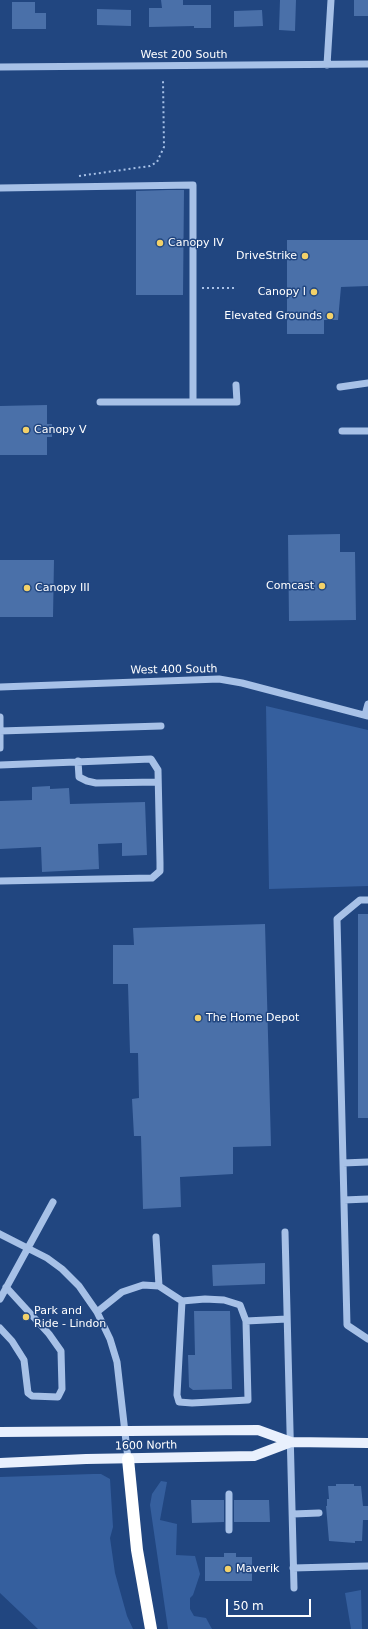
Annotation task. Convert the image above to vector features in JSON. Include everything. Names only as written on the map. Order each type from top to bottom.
[{"type":"highway","points":[[128,1459],[137,1550],[151,1629]]},
{"type":"main road","name":"1600 North","points":[[0,1432],[258,1430],[290,1442],[368,1443]]},
{"type":"main road","name":"1600 North","points":[[0,1463],[254,1456],[290,1442]]},
{"type":"street","points":[[327,65],[331,0]]},
{"type":"street","name":"West 200 South","points":[[0,68],[368,64]]},
{"type":"street","points":[[0,188],[193,185],[193,402]]},
{"type":"street","points":[[340,387],[368,383]]},
{"type":"street","points":[[100,402],[237,402],[236,385]]},
{"type":"street","points":[[342,431],[368,431]]},
{"type":"street","name":"West 400 South","points":[[0,687],[219,679],[242,683],[366,715]]},
{"type":"street","points":[[366,715],[368,704]]},
{"type":"street","points":[[0,717],[0,748]]},
{"type":"street","points":[[0,732],[161,726]]},
{"type":"street","points":[[0,764],[151,758],[158,770],[160,871],[152,878],[0,881]]},
{"type":"street","points":[[78,761],[79,776],[87,781],[96,783],[158,782]]},
{"type":"street","points":[[368,900],[360,900],[337,919],[347,1325],[368,1339]]},
{"type":"street","points":[[343,1163],[368,1162]]},
{"type":"street","points":[[344,1200],[368,1199]]},
{"type":"street","points":[[1,1296],[29,1248],[53,1202]]},
{"type":"street","points":[[285,1232],[294,1588]]},
{"type":"street","points":[[0,1234],[29,1248],[62,1269],[78,1286],[97,1312],[110,1340],[117,1362],[128,1459]]},
{"type":"street","points":[[156,1237],[159,1286]]},
{"type":"street","points":[[97,1312],[122,1292],[143,1285],[159,1286],[182,1301],[205,1299],[224,1300],[240,1305],[246,1321],[248,1400],[192,1403],[179,1402],[177,1395],[182,1301]]},
{"type":"street","points":[[0,1328],[12,1341],[24,1360],[28,1393],[32,1396],[58,1397],[62,1389],[61,1351],[49,1334],[6,1287]]},
{"type":"street","points":[[246,1321],[288,1319]]},
{"type":"street","points":[[229,1494],[229,1530]]},
{"type":"street","points":[[293,1514],[319,1513]]},
{"type":"street","points":[[293,1568],[368,1566]]},
{"type":"path","points":[[73,177],[150,166],[157,162],[164,147],[163,80]]},
{"type":"path","points":[[193,288],[235,288]]},
{"type":"shaded area","points":[[266,706],[368,730],[368,886],[269,889]]},
{"type":"shaded area","points":[[101,1474],[110,1479],[113,1527],[110,1538],[115,1573],[127,1616],[133,1629],[38,1629],[0,1593],[0,1477]]},
{"type":"shaded area","points":[[161,1481],[167,1482],[160,1520],[177,1524],[176,1555],[195,1556],[200,1574],[193,1595],[190,1598],[190,1609],[194,1616],[206,1618],[212,1629],[168,1629],[150,1505],[152,1494]]},
{"type":"shaded area","points":[[361,1590],[362,1629],[351,1629],[345,1593]]},
{"type":"building","points":[[161,0],[183,0],[183,5],[211,5],[211,28],[194,28],[194,26],[149,27],[149,8],[162,8]]},
{"type":"building","points":[[280,0],[296,0],[295,31],[279,30]]},
{"type":"building","points":[[354,0],[368,0],[368,16],[354,16]]},
{"type":"building","points":[[12,2],[35,2],[35,13],[46,13],[46,29],[12,29]]},
{"type":"building","points":[[97,9],[131,10],[131,26],[97,25]]},
{"type":"building","points":[[262,10],[263,26],[234,27],[234,11]]},
{"type":"building","name":"Canopy IV","points":[[184,190],[183,295],[136,295],[136,191]]},
{"type":"building","name":"Canopy I","points":[[287,240],[368,240],[368,286],[341,287],[338,320],[324,320],[324,334],[287,334]]},
{"type":"building","name":"Canopy V","points":[[47,405],[47,424],[52,424],[52,437],[47,437],[47,455],[0,455],[0,406]]},
{"type":"building","name":"Comcast","points":[[340,534],[340,552],[355,552],[356,620],[289,621],[288,535]]},
{"type":"building","name":"Canopy III","points":[[0,560],[54,560],[53,617],[0,617]]},
{"type":"building","points":[[50,786],[50,789],[69,788],[70,804],[145,802],[147,855],[122,856],[122,843],[98,844],[99,869],[42,872],[41,847],[0,849],[0,801],[32,800],[32,787]]},
{"type":"building","points":[[358,914],[368,914],[368,1118],[358,1118]]},
{"type":"building","name":"The Home Depot","points":[[265,924],[271,1146],[233,1147],[233,1174],[180,1177],[181,1207],[143,1209],[141,1136],[134,1136],[132,1099],[139,1098],[138,1053],[130,1053],[128,984],[113,984],[113,945],[134,945],[133,928]]},
{"type":"building","points":[[265,1263],[265,1284],[213,1286],[212,1265]]},
{"type":"building","points":[[194,1311],[230,1311],[232,1389],[193,1390],[189,1387],[188,1355],[195,1355]]},
{"type":"building","points":[[336,1484],[354,1484],[354,1486],[361,1486],[363,1506],[368,1506],[368,1520],[363,1520],[362,1541],[355,1541],[355,1543],[329,1541],[326,1506],[327,1499],[329,1499],[328,1486],[336,1486]]},
{"type":"building","points":[[191,1500],[224,1500],[224,1522],[192,1523]]},
{"type":"building","points":[[234,1500],[269,1500],[270,1522],[234,1522]]},
{"type":"building","name":"Maverik","points":[[224,1553],[236,1553],[236,1557],[252,1557],[252,1581],[205,1581],[205,1557],[224,1557]]},
{"type":"place","name":"Canopy IV","points":[[160,243]]},
{"type":"place","name":"DriveStrike","points":[[305,256]]},
{"type":"place","name":"Canopy I","points":[[314,292]]},
{"type":"place","name":"Elevated Grounds","points":[[330,316]]},
{"type":"place","name":"Canopy V","points":[[26,430]]},
{"type":"place","name":"Comcast","points":[[322,586]]},
{"type":"place","name":"Canopy III","points":[[27,588]]},
{"type":"place","name":"The Home Depot","points":[[198,1018]]},
{"type":"place","name":"Park and Ride - Lindon","points":[[26,1317]]},
{"type":"place","name":"Maverik","points":[[228,1569]]}]
